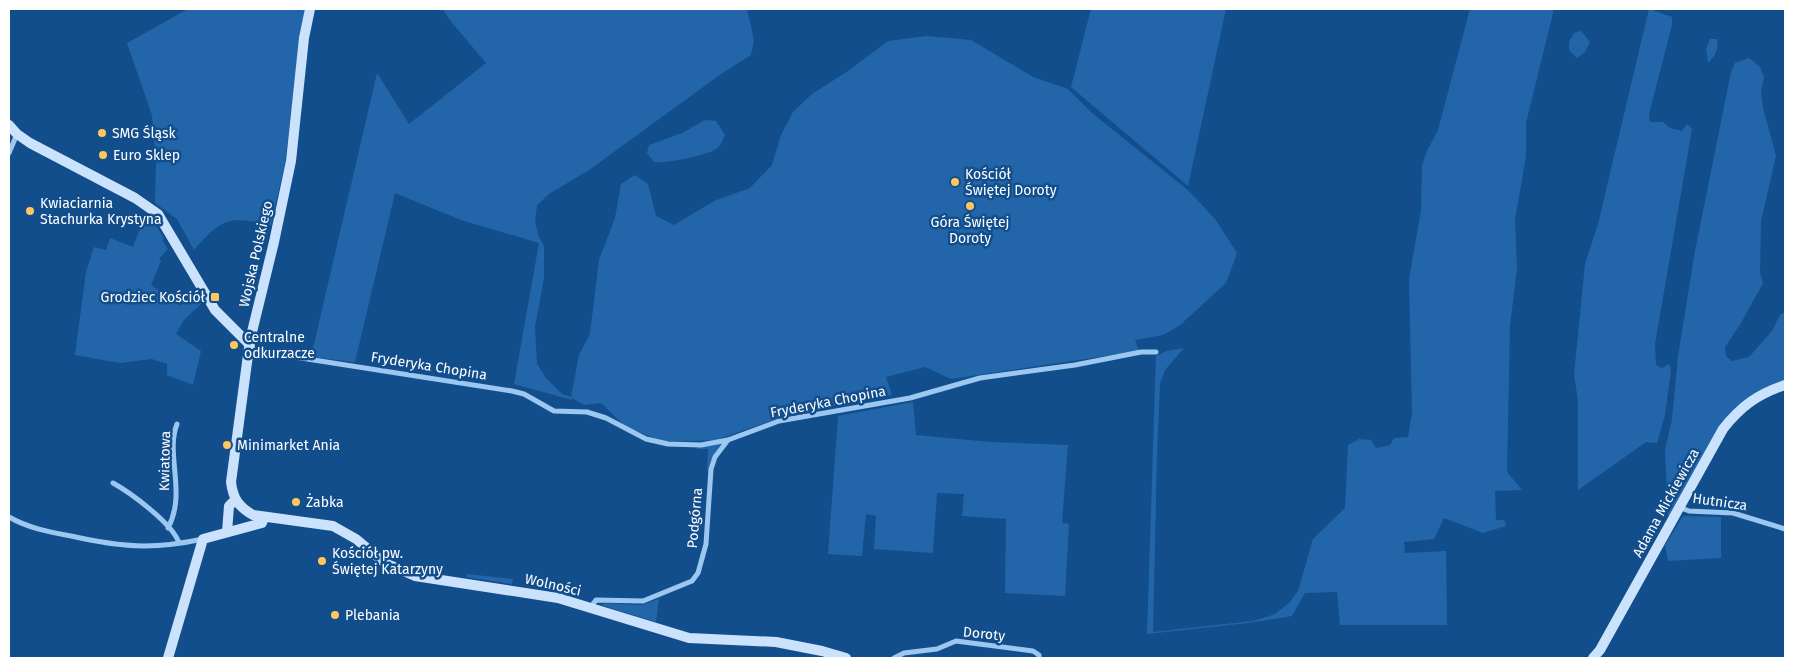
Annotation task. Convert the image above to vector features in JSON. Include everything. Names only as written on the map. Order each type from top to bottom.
[{"type":"street","name":"Wojska Polskiego","points":[[227,532],[229,506],[235,500],[232,482],[250,345],[291,161],[305,28],[310,9]]},
{"type":"street","points":[[9,125],[17,134],[46,152],[135,198],[158,214],[215,310],[250,345]]},
{"type":"street","points":[[9,153],[17,134]]},
{"type":"street","name":"Fryderyka Chopina","points":[[250,345],[254,350],[269,353],[512,391],[524,394],[554,411],[587,412],[606,418],[646,440],[668,444],[701,445],[728,440],[779,421],[910,398],[980,378],[1141,352],[1156,352]]},
{"type":"street","name":"Adama Mickiewicza","points":[[1593,658],[1600,650],[1723,429],[1735,413],[1756,397],[1785,385]]},
{"type":"street","name":"Kwiatowa","points":[[168,528],[177,492],[174,444],[177,424]]},
{"type":"street","name":"Podgórna","points":[[590,608],[596,600],[643,601],[692,581],[698,573],[706,544],[711,469],[715,457],[728,440]]},
{"type":"street","points":[[113,483],[141,501],[175,534],[179,544]]},
{"type":"street","name":"Wolności","points":[[235,500],[243,510],[264,518],[332,526],[356,539],[385,563],[414,576],[540,594],[690,638],[776,642],[846,658]]},
{"type":"street","name":"Hutnicza","points":[[1679,507],[1689,511],[1733,513],[1785,528]]},
{"type":"street","points":[[9,517],[30,527],[118,546],[145,548],[203,539],[262,523],[264,518]]},
{"type":"street","points":[[168,658],[203,539]]},
{"type":"street","name":"Doroty","points":[[894,658],[904,653],[937,649],[956,641],[1033,651],[1039,655],[1039,658]]},
{"type":"shaded area","points":[[188,9],[307,9],[302,22],[285,163],[271,225],[236,220],[228,222],[220,225],[194,250],[177,219],[155,203],[156,162],[152,115],[127,43]]},
{"type":"shaded area","points":[[443,9],[747,9],[754,40],[751,55],[721,74],[589,170],[549,194],[537,205],[535,222],[539,237],[544,246],[544,278],[535,327],[537,364],[546,378],[562,394],[571,397],[579,355],[590,334],[599,260],[615,218],[621,184],[635,175],[648,184],[656,216],[674,225],[714,201],[750,188],[772,165],[781,135],[793,112],[812,94],[848,71],[888,41],[926,36],[971,40],[1033,77],[1068,89],[1092,113],[1189,191],[1215,219],[1237,253],[1226,283],[1179,326],[1163,335],[1135,340],[1139,351],[951,379],[925,367],[886,377],[892,395],[791,414],[716,440],[663,442],[625,426],[601,403],[584,405],[572,398],[572,400],[514,384],[539,243],[461,220],[395,193],[355,362],[311,357],[377,73],[409,124],[486,63],[449,19]]},
{"type":"shaded area","points":[[1091,9],[1226,9],[1188,186],[1071,87]]},
{"type":"shaded area","points":[[1470,9],[1554,9],[1526,123],[1526,156],[1515,220],[1517,268],[1510,326],[1507,472],[1522,490],[1495,491],[1496,520],[1504,520],[1506,526],[1483,533],[1444,518],[1434,539],[1404,542],[1405,553],[1446,551],[1447,625],[1340,625],[1337,592],[1305,593],[1292,616],[1248,623],[1147,634],[1156,356],[1167,351],[1184,348],[1165,370],[1160,384],[1153,632],[1253,621],[1275,614],[1289,603],[1298,591],[1313,539],[1345,508],[1348,445],[1359,439],[1371,440],[1376,448],[1390,445],[1394,438],[1408,437],[1412,413],[1409,279],[1421,210],[1422,166],[1427,151],[1438,130]]},
{"type":"shaded area","points":[[1649,9],[1672,17],[1672,25],[1649,114],[1650,122],[1663,122],[1670,128],[1682,131],[1687,124],[1692,129],[1655,344],[1656,365],[1662,368],[1669,364],[1671,370],[1665,415],[1657,443],[1646,442],[1578,490],[1578,400],[1574,375],[1585,264],[1598,224]]},
{"type":"shaded area","points":[[1581,31],[1590,42],[1585,52],[1577,58],[1569,50],[1569,42],[1574,33]]},
{"type":"shaded area","points":[[1710,39],[1717,39],[1717,49],[1708,63],[1706,49]]},
{"type":"shaded area","points":[[1749,58],[1760,67],[1764,77],[1761,91],[1763,108],[1776,156],[1761,221],[1760,273],[1763,283],[1741,323],[1725,347],[1726,356],[1732,361],[1749,357],[1772,331],[1780,315],[1785,312],[1785,380],[1754,394],[1735,409],[1672,515],[1668,516],[1665,450],[1672,419],[1678,356],[1695,251],[1731,72],[1735,63]]},
{"type":"shaded area","points":[[705,120],[716,121],[725,135],[721,144],[716,149],[696,156],[659,162],[654,162],[647,153],[649,145],[682,133]]},
{"type":"shaded area","points":[[145,216],[158,229],[168,249],[159,259],[161,261],[151,285],[180,306],[195,290],[202,303],[184,320],[176,334],[201,351],[193,385],[167,375],[167,364],[152,359],[120,363],[75,355],[86,272],[94,247],[106,250],[110,238],[133,247]]},
{"type":"shaded area","points":[[913,402],[916,435],[990,442],[1068,445],[1062,523],[1069,524],[1065,596],[1005,593],[1006,519],[962,516],[964,494],[937,493],[933,553],[874,549],[876,516],[866,514],[862,556],[828,554],[838,416]]},
{"type":"shaded area","points":[[723,443],[711,460],[707,472],[708,449],[697,449],[697,447]]},
{"type":"shaded area","points":[[1683,516],[1721,517],[1721,558],[1668,561],[1665,545]]},
{"type":"shaded area","points":[[467,574],[513,579],[512,584],[466,577]]},
{"type":"shaded area","points":[[659,599],[656,622],[601,605],[605,603],[641,605]]},
{"type":"place","name":"SMG Śląsk","points":[[102,133]]},
{"type":"place","name":"Euro Sklep","points":[[103,155]]},
{"type":"place","name":"Kościół Świętej Doroty","points":[[955,182]]},
{"type":"place","name":"Góra Świętej Doroty","points":[[970,206]]},
{"type":"place","name":"Kwiaciarnia Stachurka Krystyna","points":[[30,211]]},
{"type":"place","name":"Grodziec Kościół","points":[[215,297]]},
{"type":"place","name":"Centralne odkurzacze","points":[[234,345]]},
{"type":"place","name":"Minimarket Ania","points":[[227,445]]},
{"type":"place","name":"Żabka","points":[[296,502]]},
{"type":"place","name":"Kościół pw. Świętej Katarzyny","points":[[322,561]]},
{"type":"place","name":"Plebania","points":[[335,615]]}]
